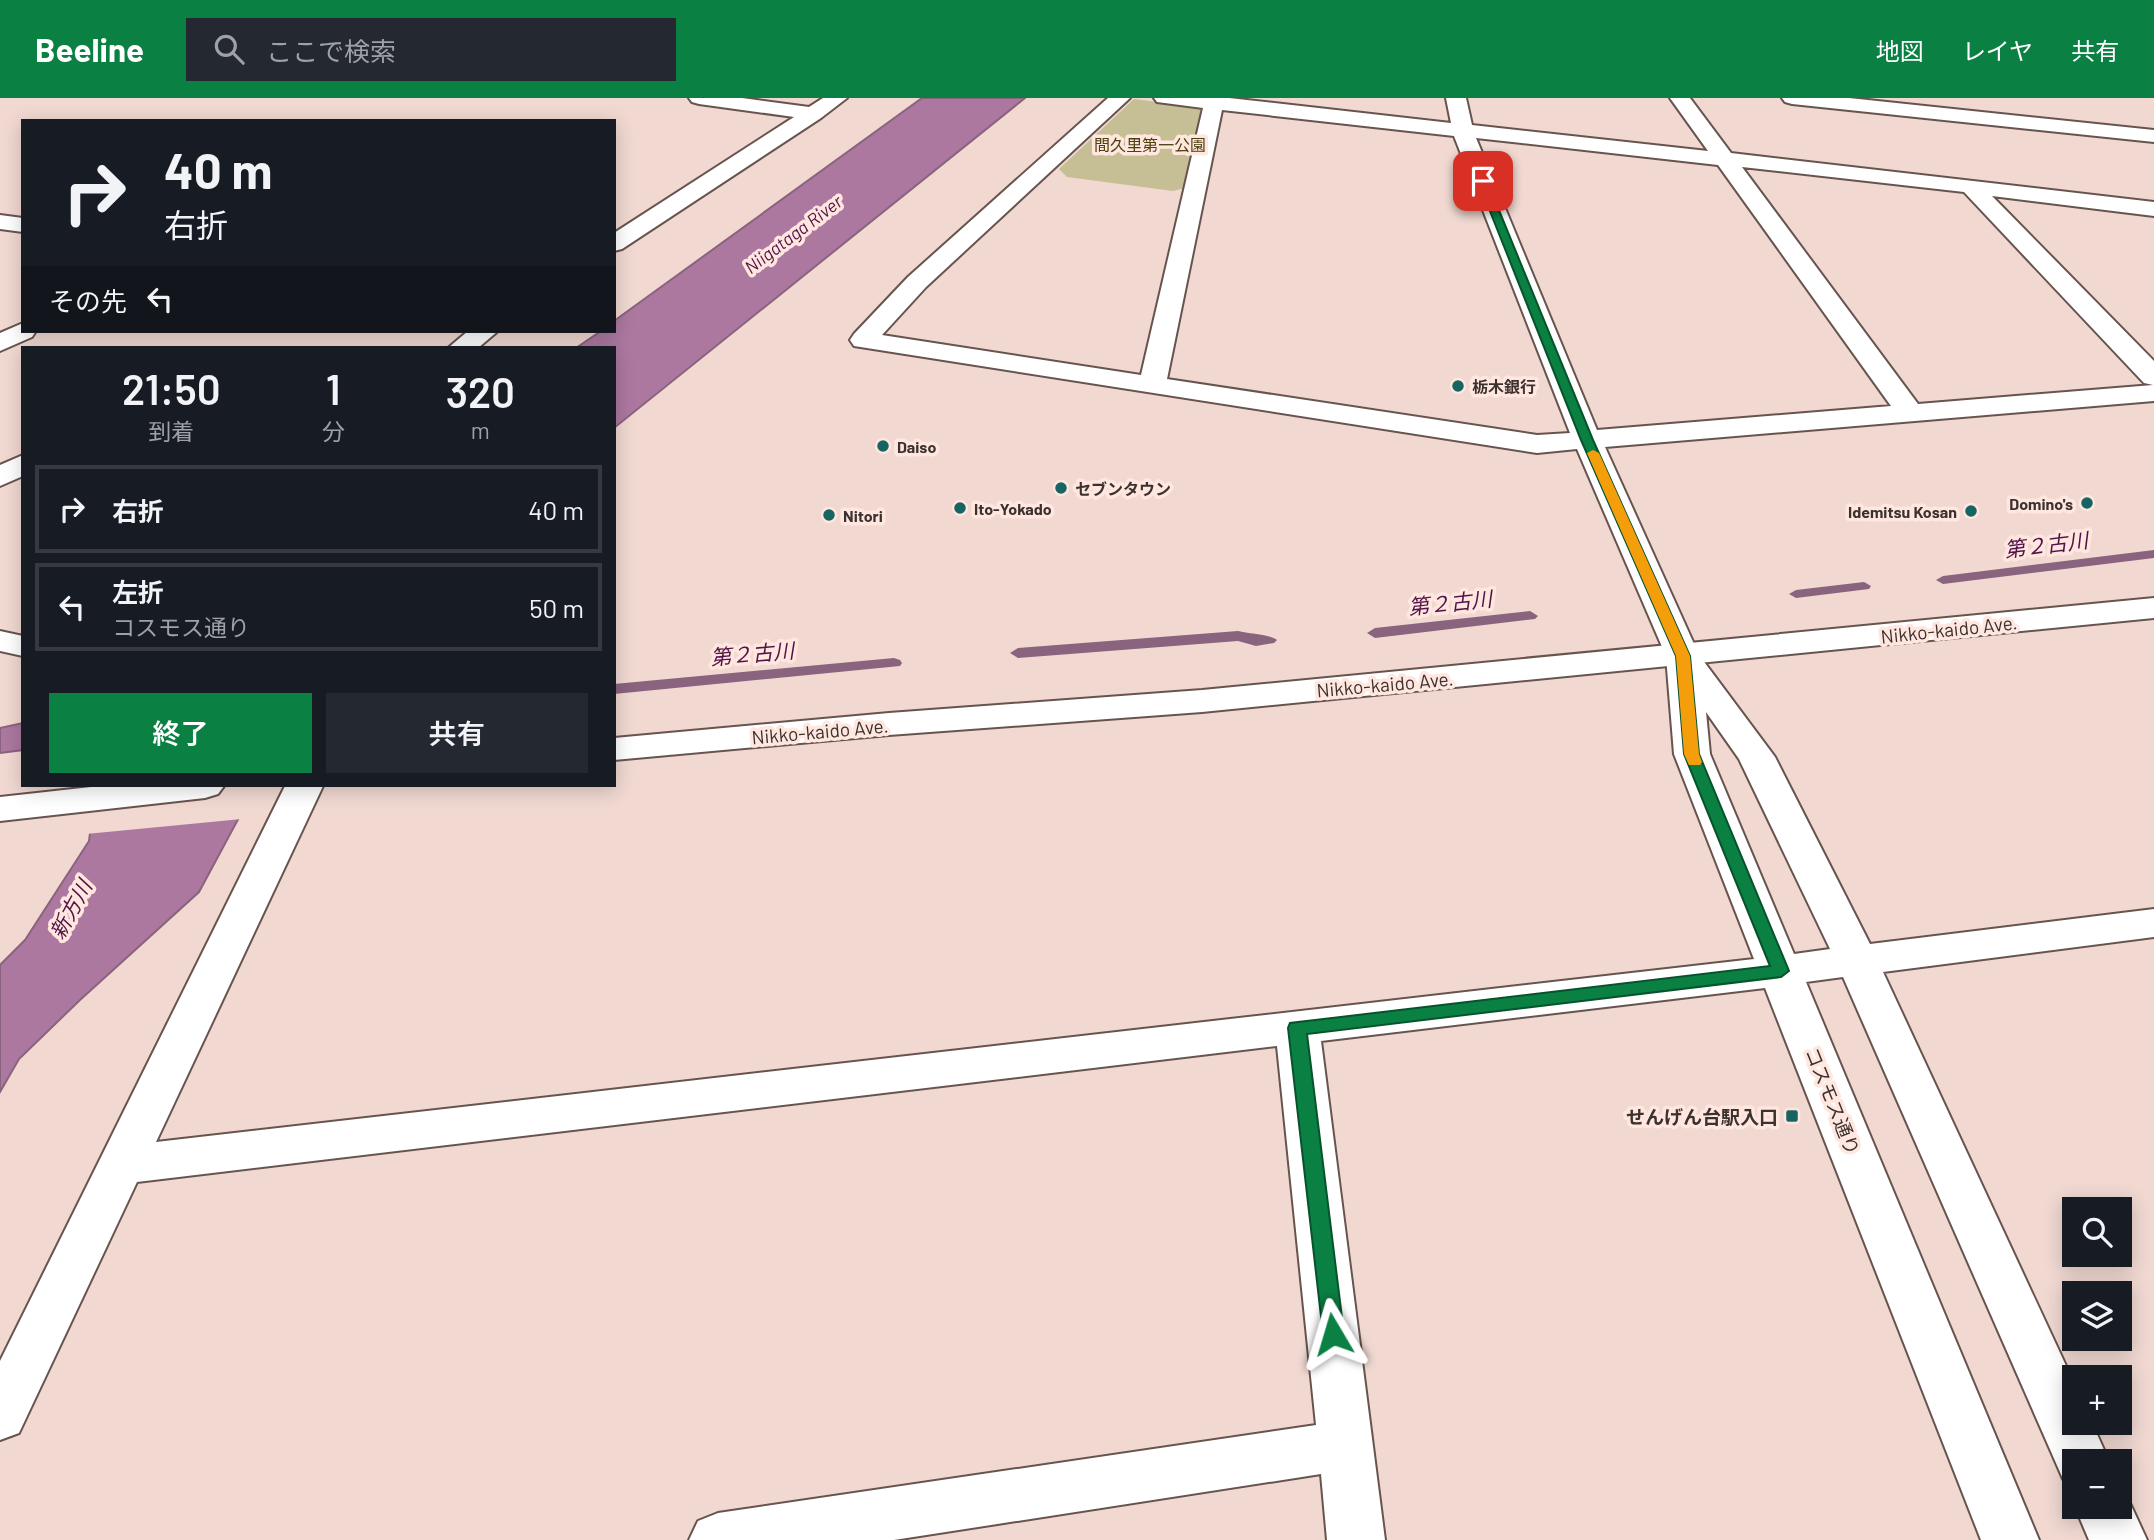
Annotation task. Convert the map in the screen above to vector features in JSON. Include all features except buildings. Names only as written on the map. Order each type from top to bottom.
[{"type":"main road","points":[[699,98],[814,114]]},
{"type":"main road","points":[[616,243],[837,98]]},
{"type":"main road","points":[[1120,98],[917,282],[863,340],[1537,443],[2154,393]]},
{"type":"main road","points":[[1164,98],[1217,101],[2154,208]]},
{"type":"main road","name":"コスモス通り","points":[[1456,98],[1462,129],[1587,440],[1683,656],[1757,757],[1857,961],[2077,1449]]},
{"type":"main road","points":[[1680,98],[1910,412]]},
{"type":"main road","points":[[1792,98],[2154,136]]},
{"type":"main road","points":[[1153,383],[1217,101]]},
{"type":"main road","points":[[1970,186],[2154,377]]},
{"type":"main road","points":[[0,222],[21,225]]},
{"type":"main road","points":[[0,343],[21,332]]},
{"type":"main road","points":[[464,346],[482,333]]},
{"type":"main road","points":[[0,477],[21,465]]},
{"type":"main road","name":"Nikko-kaido Ave.","points":[[616,749],[889,724],[1202,701],[2154,608]]},
{"type":"main road","points":[[0,641],[21,646]]},
{"type":"main road","name":"コスモス通り","points":[[1683,656],[1692,754],[2010,1540]]},
{"type":"main road","points":[[0,809],[196,787]]},
{"type":"main road","points":[[0,1416],[304,787]]},
{"type":"main road","points":[[122,1165],[1781,971],[2154,923]]},
{"type":"main road","points":[[1297,1028],[1356,1540]]},
{"type":"main road","points":[[718,1540],[1347,1445]]},
{"type":"main road","points":[[2108,1519],[2118,1540]]},
{"type":"green space","name":"間久里第一公園","points":[[1134,99],[1203,108],[1189,187],[1173,191],[1067,177],[1059,169]]},
{"type":"water","name":"Niigataga River","points":[[922,98],[1025,98],[616,426],[616,346],[579,346],[598,333],[616,333],[616,320]]},
{"type":"water","points":[[21,723],[21,750],[0,753],[0,728]]},
{"type":"water","name":"新方川","points":[[96,787],[255,787],[199,892],[19,1059],[0,1092],[0,965],[25,940],[89,841]]},
{"type":"pier","points":[[23,787],[71,787],[21,840],[0,842],[0,822]]},
{"type":"pier","points":[[92,787],[258,787],[242,819],[86,834]]},
{"type":"waterway","name":"第２古川","points":[[1943,580],[2154,554]]},
{"type":"waterway","name":"第２古川","points":[[1796,594],[1864,586]]},
{"type":"waterway","name":"第２古川","points":[[1375,633],[1530,616]]},
{"type":"waterway","name":"第２古川","points":[[1018,653],[1238,636],[1256,641],[1269,640]]},
{"type":"waterway","name":"第２古川","points":[[616,689],[894,663]]},
{"type":"slow traffic","points":[[1593,453],[1683,656],[1695,762]]},
{"type":"place","name":"栃木銀行","points":[[1458,386]]},
{"type":"place","name":"Daiso","points":[[883,446]]},
{"type":"place","name":"セブンタウン","points":[[1061,488]]},
{"type":"place","name":"Domino's","points":[[2087,503]]},
{"type":"place","name":"Ito-Yokado","points":[[960,508]]},
{"type":"place","name":"Idemitsu Kosan","points":[[1971,511]]},
{"type":"place","name":"Nitori","points":[[829,515]]},
{"type":"place","name":"せんげん台駅入口","points":[[1792,1116]]},
{"type":"route","points":[[1333,1334],[1297,1028],[1781,971],[1692,754],[1683,656],[1587,440],[1483,181]]}]
